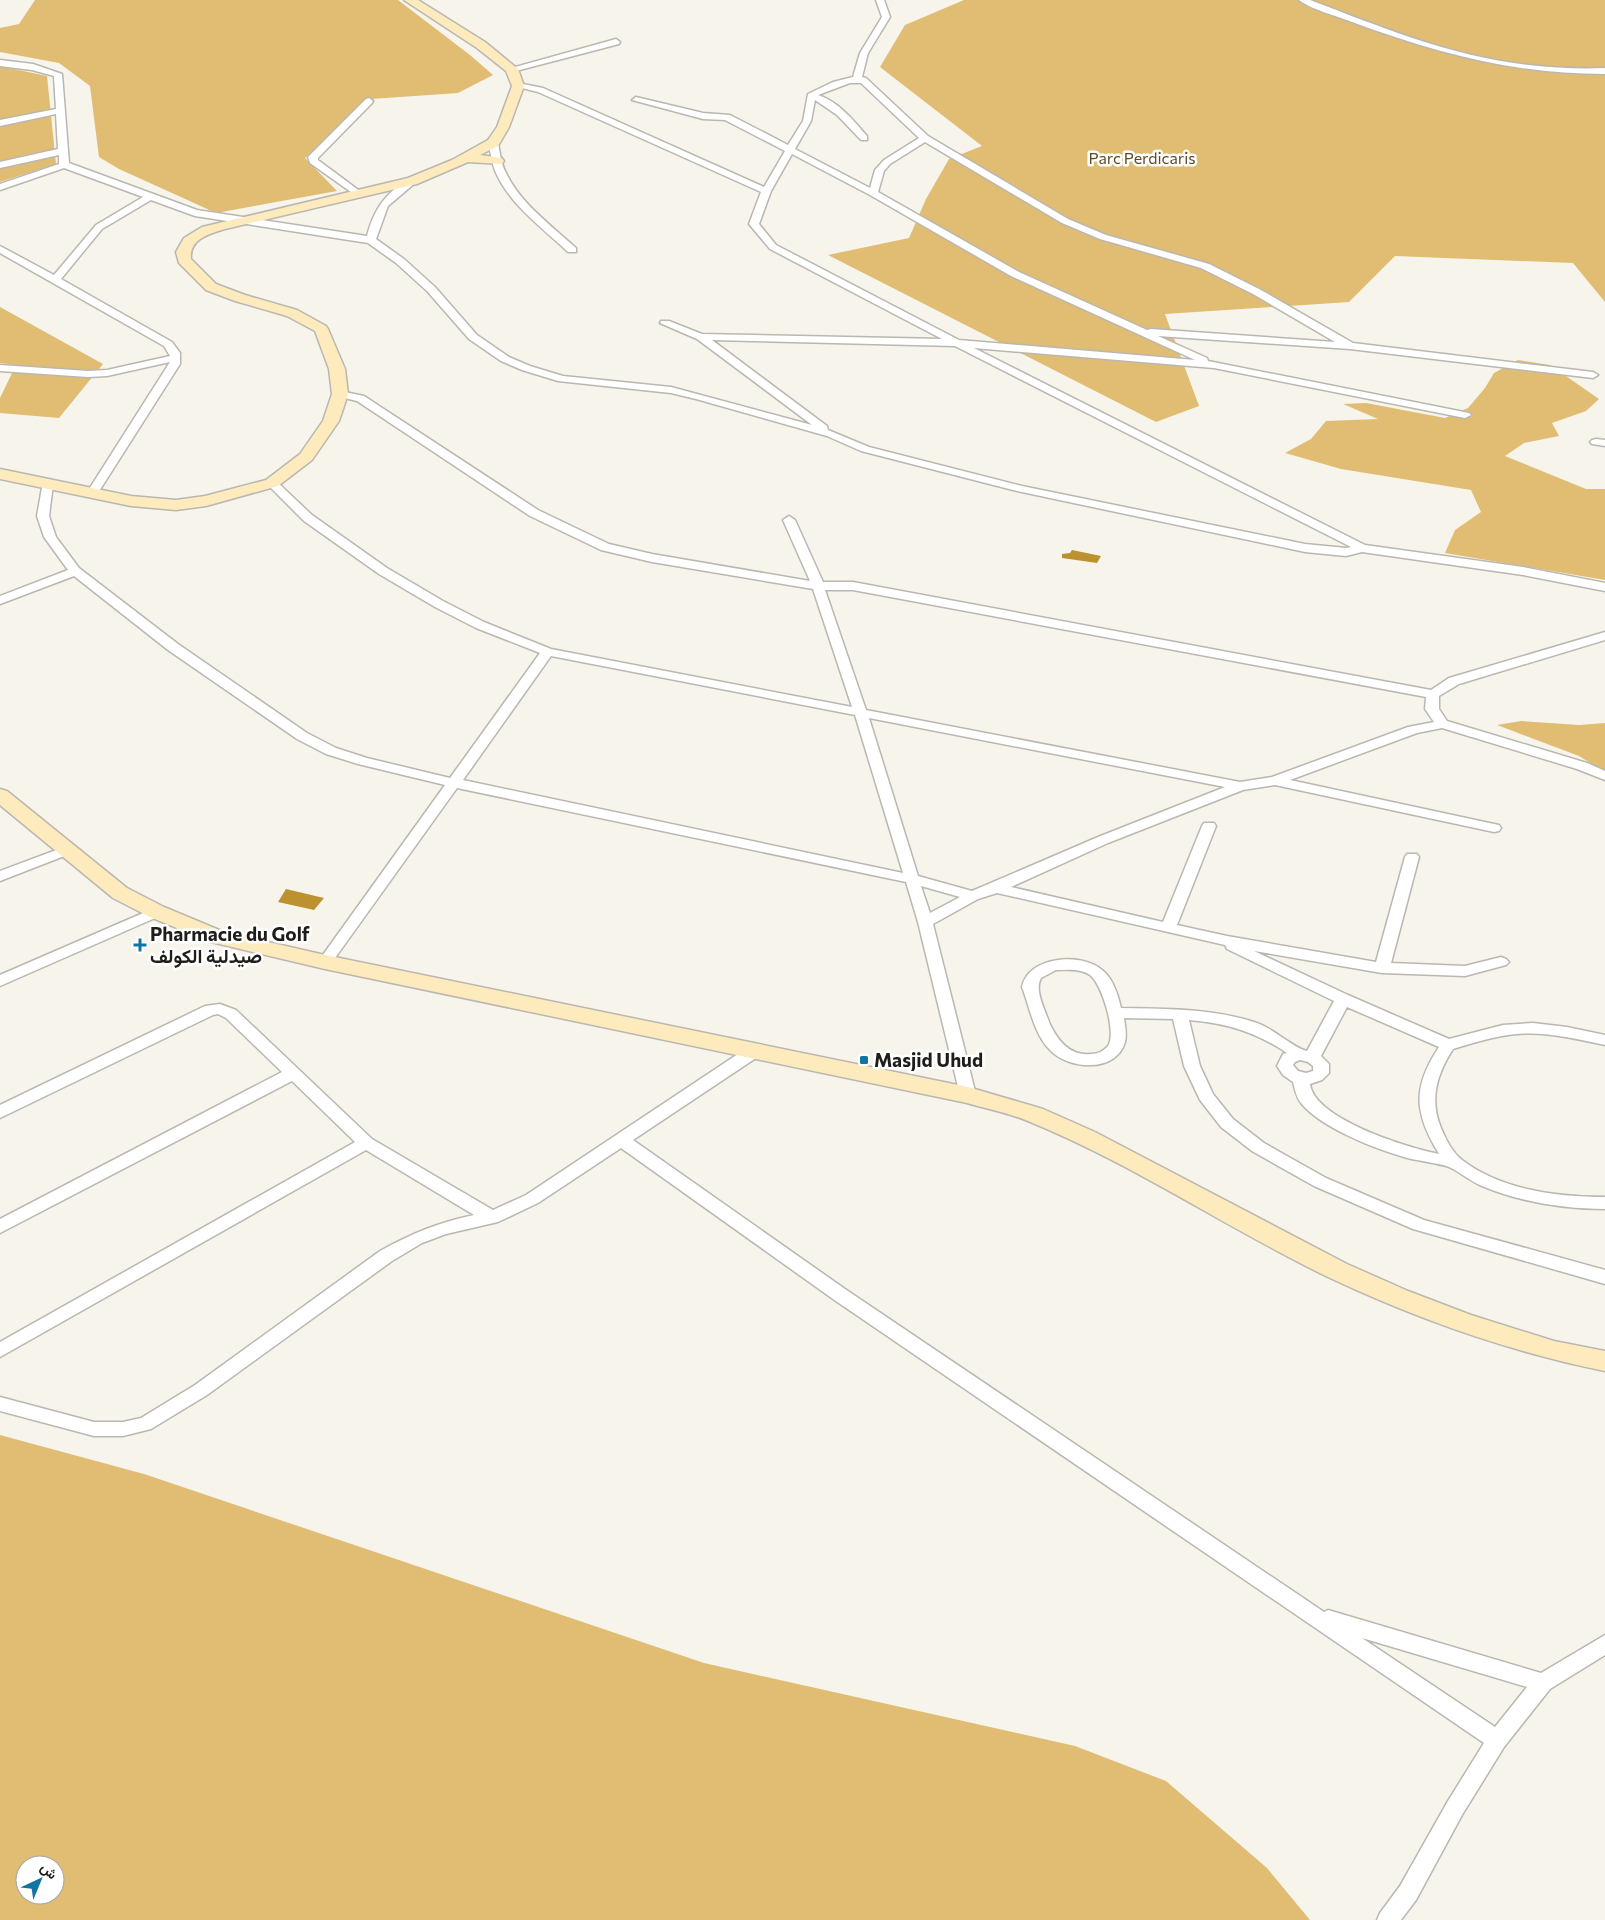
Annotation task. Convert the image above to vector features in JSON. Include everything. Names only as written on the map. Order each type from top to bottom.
[{"type":"street","points":[[0,474],[92,494],[152,504],[176,505],[206,501],[272,483],[306,457],[331,421],[340,394],[337,368],[321,329],[292,313],[240,298],[211,287],[184,260],[184,247],[190,239],[203,232],[412,181],[467,158],[493,143],[503,127],[518,86],[512,69],[481,45],[410,0]]},
{"type":"street","points":[[857,79],[864,53],[886,17],[880,0]]},
{"type":"street","points":[[1303,0],[1404,37],[1502,64],[1539,70],[1605,71]]},
{"type":"street","points":[[512,69],[616,42]]},
{"type":"street","points":[[0,63],[33,67],[58,74],[64,165]]},
{"type":"street","points":[[811,96],[840,83],[857,79],[863,80],[925,138],[1065,221],[1103,237],[1205,266],[1257,292],[1350,346]]},
{"type":"street","points":[[518,86],[540,90],[766,192]]},
{"type":"street","points":[[811,96],[834,105],[864,138]]},
{"type":"street","points":[[811,96],[807,121],[766,192],[754,224],[773,247],[956,343],[1362,548],[1523,571],[1605,587]]},
{"type":"street","points":[[636,100],[703,116],[727,116],[873,193],[1015,274],[1214,365]]},
{"type":"street","points":[[358,194],[313,161],[313,157],[370,102]]},
{"type":"street","points":[[0,123],[60,111]]},
{"type":"street","points":[[873,193],[880,170],[887,162],[925,138]]},
{"type":"street","points":[[493,143],[501,173],[514,193],[530,212],[572,250]]},
{"type":"street","points":[[0,165],[63,151]]},
{"type":"street","points":[[467,158],[497,161]]},
{"type":"street","points":[[0,187],[64,165],[195,213],[244,222],[372,240],[400,261],[431,289],[473,337],[505,359],[526,368],[578,382],[671,390],[831,434],[865,449],[1031,491],[1305,548],[1346,552],[1362,548]]},
{"type":"street","points":[[372,240],[378,212],[384,204],[412,181]]},
{"type":"street","points":[[56,279],[99,228],[150,198]]},
{"type":"street","points":[[0,249],[56,279],[173,348],[176,358],[175,364],[92,494]]},
{"type":"street","points":[[665,323],[701,337],[831,434]]},
{"type":"street","points":[[1140,331],[1350,346],[1593,374]]},
{"type":"street","points":[[701,337],[956,343],[1214,365],[1465,416]]},
{"type":"street","points":[[0,368],[88,374],[107,373],[176,358]]},
{"type":"street","points":[[340,394],[360,398],[534,513],[605,547],[652,558],[818,586],[853,586],[1433,694],[1454,681],[1605,636]]},
{"type":"street","points":[[272,483],[308,518],[383,572],[438,604],[480,625],[548,652],[1240,786]]},
{"type":"street","points":[[47,484],[43,516],[50,537],[75,571],[173,647],[302,736],[331,751],[363,761],[455,783],[911,879],[973,896]]},
{"type":"street","points":[[789,520],[818,586],[860,711],[925,922],[968,1096]]},
{"type":"street","points":[[0,600],[75,571]]},
{"type":"street","points":[[325,962],[548,652]]},
{"type":"street","points":[[1433,694],[1432,709],[1442,724]]},
{"type":"street","points":[[925,922],[973,896],[996,888],[1103,840],[1240,786],[1275,781],[1398,734],[1442,724],[1582,766],[1605,776]]},
{"type":"street","points":[[1275,781],[1494,828]]},
{"type":"street","points":[[0,795],[120,893],[157,912],[218,937],[325,962],[968,1096],[1035,1115],[1087,1138],[1338,1271],[1399,1298],[1463,1322],[1554,1351],[1605,1361]]},
{"type":"street","points":[[1169,926],[1209,826]]},
{"type":"street","points":[[0,876],[67,850]]},
{"type":"street","points":[[1382,968],[1412,857]]},
{"type":"street","points":[[996,888],[1169,926],[1227,941],[1382,968],[1465,970],[1501,962]]},
{"type":"street","points":[[0,982],[157,912]]},
{"type":"street","points":[[1227,941],[1236,949],[1448,1045],[1503,1030],[1533,1028],[1567,1032],[1605,1040]]},
{"type":"street","points":[[1055,965],[1087,967],[1103,978],[1114,1013],[1118,1034],[1113,1050],[1105,1056],[1086,1060],[1073,1058],[1062,1053],[1048,1037],[1030,987],[1031,980],[1042,970],[1055,965]]},
{"type":"street","points":[[1306,1056],[1343,999]]},
{"type":"street","points":[[0,1112],[215,1009],[225,1011],[231,1014],[366,1143],[492,1218]]},
{"type":"street","points":[[1114,1013],[1220,1018],[1250,1026],[1321,1064],[1321,1073],[1314,1079],[1301,1079],[1290,1074],[1285,1066],[1289,1058],[1306,1056]]},
{"type":"street","points":[[1180,1015],[1192,1066],[1206,1096],[1228,1123],[1258,1147],[1320,1182],[1419,1225],[1605,1276]]},
{"type":"street","points":[[1448,1045],[1435,1064],[1428,1082],[1425,1107],[1435,1135],[1454,1162],[1472,1174],[1499,1187],[1561,1200],[1605,1203]]},
{"type":"street","points":[[0,1404],[94,1429],[123,1430],[145,1424],[201,1390],[386,1256],[416,1239],[443,1228],[492,1218],[532,1199],[753,1052]]},
{"type":"street","points":[[0,1228],[292,1074]]},
{"type":"street","points":[[1301,1079],[1304,1095],[1318,1109],[1338,1123],[1368,1139],[1395,1150],[1416,1156],[1454,1162]]},
{"type":"street","points":[[622,1140],[839,1294],[1497,1740]]},
{"type":"street","points":[[0,1350],[366,1143]]},
{"type":"street","points":[[1314,1615],[1543,1684]]},
{"type":"street","points":[[1388,1920],[1408,1892],[1455,1808],[1497,1740],[1543,1684],[1605,1644]]},
{"type":"green space","points":[[35,0],[398,0],[493,75],[458,93],[371,99],[305,158],[337,191],[216,213],[119,169],[99,157],[90,86],[59,63],[0,52],[0,28],[19,24]]},
{"type":"green space","name":"Parc Perdicaris","points":[[964,0],[1605,0],[1605,302],[1573,263],[1395,256],[1349,302],[1165,314],[1199,406],[1156,422],[828,255],[909,238],[926,199],[949,159],[982,146],[880,67],[905,25]]},
{"type":"green space","points":[[0,66],[47,76],[56,164],[0,182]]},
{"type":"green space","points":[[0,307],[103,364],[59,418],[0,413],[0,398],[16,365],[0,363]]},
{"type":"green space","points":[[1518,360],[1550,365],[1599,399],[1586,411],[1552,423],[1559,436],[1524,443],[1505,456],[1586,489],[1605,489],[1605,580],[1445,553],[1455,530],[1481,512],[1471,490],[1341,469],[1285,453],[1311,439],[1326,421],[1378,419],[1343,404],[1366,403],[1445,418],[1468,408],[1485,388],[1494,373]]},
{"type":"green space","points":[[1521,721],[1579,725],[1605,723],[1605,772],[1579,756],[1497,725]]},
{"type":"green space","points":[[0,1435],[144,1474],[704,1663],[1075,1746],[1166,1781],[1267,1868],[1310,1920],[0,1920]]},
{"type":"shaded area","points":[[1072,550],[1101,556],[1097,563],[1062,558],[1062,554],[1070,553]]},
{"type":"shaded area","points":[[286,889],[324,898],[314,910],[278,902]]},
{"type":"place","name":"Pharmacie du Golf صيدلية الكولف","points":[[140,945]]},
{"type":"place","name":"Masjid Uhud","points":[[864,1060]]}]
